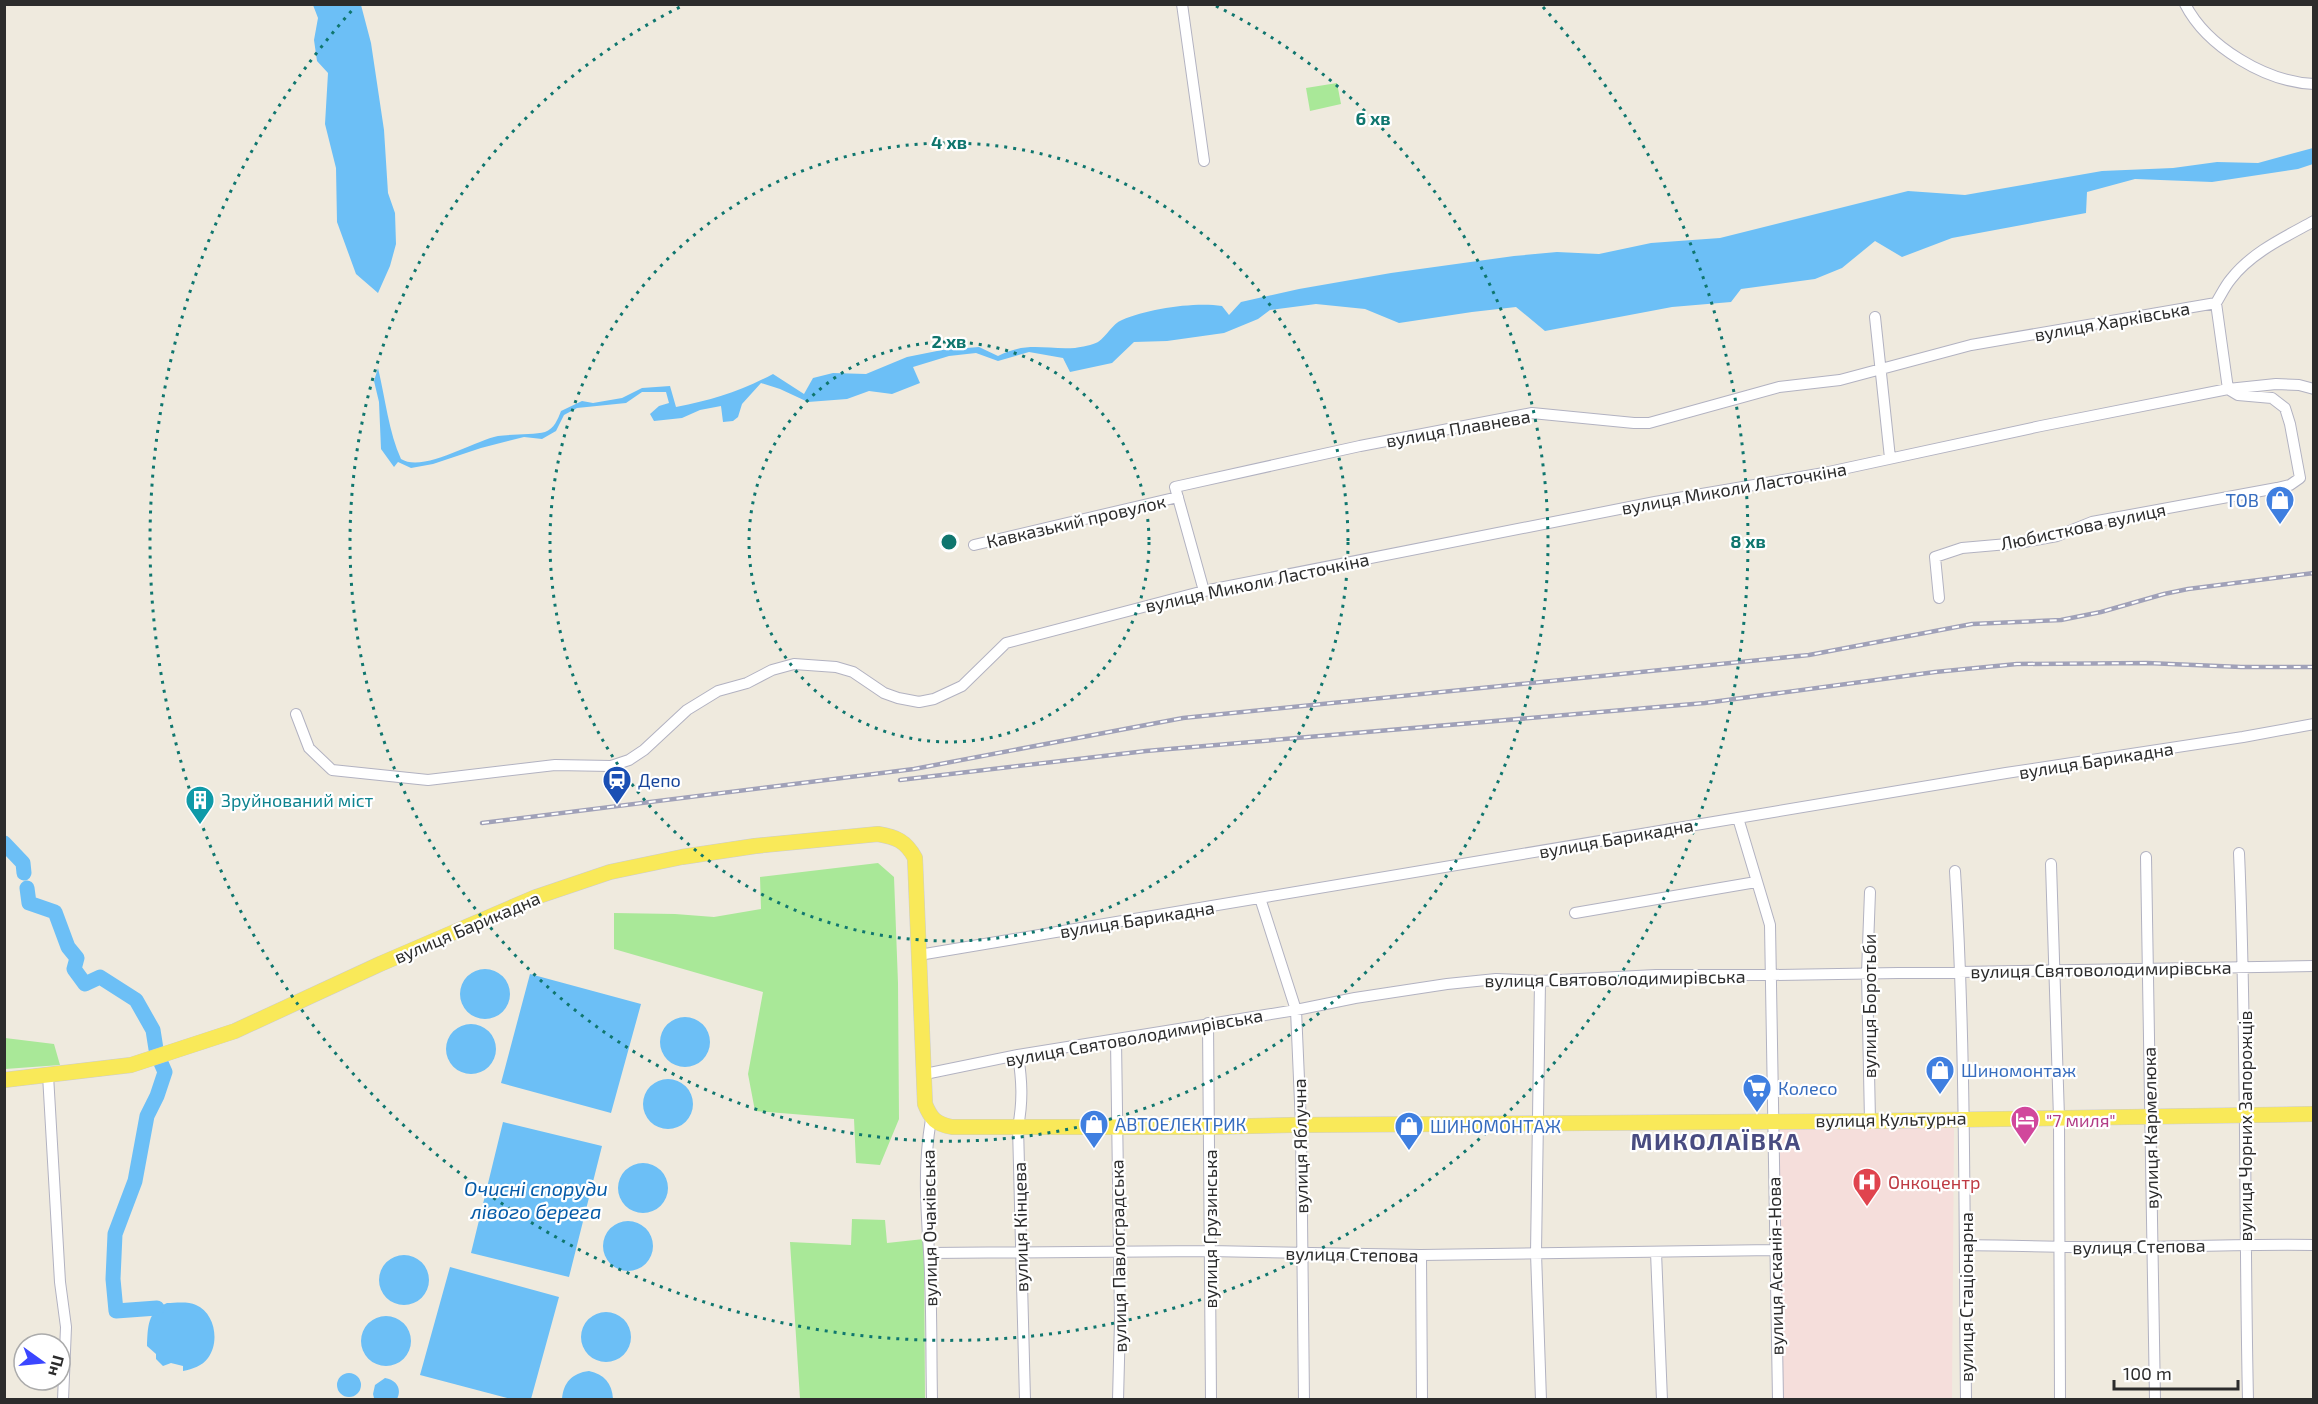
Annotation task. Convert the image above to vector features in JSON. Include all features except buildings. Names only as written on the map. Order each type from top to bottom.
[{"type":"main road","name":"вулиця Барикадна","points":[[4,1080],[131,1065],[235,1031],[380,964],[537,897],[610,872],[682,857],[755,846],[878,834],[897,837],[909,846],[915,858],[917,878]]},
{"type":"main road","name":"вулиця Очаківська","points":[[917,878],[925,1104],[931,1119]]},
{"type":"main road","name":"вулиця Культурна","points":[[931,1119],[941,1125],[952,1127],[1210,1127],[2313,1114]]},
{"type":"street","points":[[1182,4],[1204,161]]},
{"type":"street","points":[[2185,4],[2201,29],[2223,49],[2286,81],[2313,84]]},
{"type":"street","name":"вулиця Харківська","points":[[1882,369],[1971,345],[2216,303],[2231,279],[2249,261],[2264,249],[2313,221]]},
{"type":"street","points":[[2216,303],[2228,389]]},
{"type":"street","points":[[1875,317],[1890,458]]},
{"type":"street","name":"вулиця Плавнева","points":[[1178,497],[1175,487],[1360,446],[1533,413],[1642,424],[1787,385],[1840,380],[1882,369]]},
{"type":"street","name":"вулиця Миколи Ласточкіна","points":[[2299,385],[2313,378]]},
{"type":"street","name":"вулиця Миколи Ласточкіна","points":[[296,714],[309,748],[332,770],[428,780],[555,765],[611,766],[629,760],[644,750],[687,711],[718,691],[747,683],[772,670],[794,664],[836,667],[852,672],[884,693],[919,702],[934,699],[962,686],[1006,643],[1204,591],[1644,504],[1824,473],[2041,426],[2228,389],[2276,384],[2299,385],[2313,389]]},
{"type":"street","name":"Любисткова вулиця","points":[[1939,598],[1935,557],[1962,548],[2019,543],[2057,536],[2092,522],[2247,495],[2290,485],[2300,478],[2290,424],[2284,408],[2272,398],[2238,395],[2228,389]]},
{"type":"street","points":[[1178,497],[1204,591]]},
{"type":"street","name":"Кавказький провулок","points":[[974,545],[1178,497]]},
{"type":"street","name":"вулиця Барикадна","points":[[919,955],[2313,724]]},
{"type":"street","name":"вулиця Асканія-Нова","points":[[1738,818],[1770,925],[1778,1400]]},
{"type":"street","name":"вулиця Чорних Запорожців","points":[[2239,853],[2244,967],[2246,1115],[2244,1243],[2248,1400]]},
{"type":"street","name":"вулиця Кармелюка","points":[[2146,857],[2155,1400]]},
{"type":"street","points":[[2051,864],[2059,1118],[2060,1400]]},
{"type":"street","name":"вулиця Стаціонарна","points":[[1955,871],[1961,972],[1965,1118],[1966,1400]]},
{"type":"street","points":[[1575,913],[1756,882]]},
{"type":"street","name":"вулиця Боротьби","points":[[1870,892],[1867,973],[1870,1121]]},
{"type":"street","name":"вулиця Яблучна","points":[[1260,898],[1296,1010],[1301,1125],[1304,1400]]},
{"type":"street","name":"вулиця Святоволодимирівська","points":[[925,1074],[1018,1055],[1208,1023],[1447,984],[1497,979],[1540,981],[1656,975],[2313,966]]},
{"type":"street","points":[[1540,981],[1536,1253],[1541,1400]]},
{"type":"street","name":"вулиця Грузинська","points":[[1208,1023],[1211,1400]]},
{"type":"street","name":"вулиця Павлоградська","points":[[1116,1040],[1120,1321],[1118,1400]]},
{"type":"street","name":"вулиця Кінцева","points":[[1018,1055],[1023,1082],[1018,1127],[1025,1400]]},
{"type":"street","points":[[48,1075],[60,1282],[66,1327],[63,1400]]},
{"type":"street","name":"вулиця Очаківська","points":[[931,1119],[925,1153],[925,1204],[929,1253],[932,1400]]},
{"type":"street","name":"вулиця Степова","points":[[1965,1245],[2152,1247],[2244,1243],[2313,1245]]},
{"type":"street","name":"вулиця Степова","points":[[929,1253],[1209,1251],[1421,1255],[1774,1250]]},
{"type":"street","points":[[1656,1252],[1662,1400]]},
{"type":"street","points":[[1421,1255],[1422,1400]]},
{"type":"shaded area","name":"Онкоцентр","points":[[1954,1125],[1952,1399],[1783,1399],[1778,1127]]},
{"type":"green space","points":[[1337,83],[1341,104],[1310,111],[1306,88]]},
{"type":"green space","points":[[878,863],[894,877],[898,983],[899,1119],[880,1165],[856,1163],[854,1119],[755,1111],[748,1074],[763,992],[614,949],[614,913],[714,917],[761,909],[760,877]]},
{"type":"green space","points":[[5,1038],[54,1044],[60,1065],[5,1069]]},
{"type":"green space","points":[[852,1219],[885,1220],[887,1243],[924,1239],[925,1399],[800,1399],[790,1242],[851,1245]]},
{"type":"water","points":[[313,5],[361,5],[371,43],[384,130],[388,193],[395,213],[396,244],[390,266],[378,293],[356,274],[337,222],[336,168],[325,124],[328,73],[317,61],[314,40],[318,18]]},
{"type":"water","points":[[2313,148],[2313,164],[2298,169],[2212,182],[2135,179],[2087,192],[2086,213],[1952,238],[1902,257],[1875,241],[1842,268],[1815,279],[1741,289],[1731,302],[1672,307],[1545,331],[1516,307],[1399,323],[1365,309],[1316,304],[1270,310],[1258,319],[1224,333],[1167,341],[1134,342],[1112,363],[1070,372],[1063,358],[1029,352],[998,361],[976,353],[949,356],[913,367],[920,383],[892,394],[869,391],[847,399],[808,402],[761,383],[742,404],[738,417],[733,421],[723,422],[721,406],[700,410],[682,418],[654,421],[650,414],[659,406],[669,403],[666,392],[642,392],[626,403],[577,408],[564,415],[556,431],[542,439],[524,437],[433,464],[411,468],[398,462],[394,467],[381,449],[379,402],[374,381],[378,368],[390,426],[401,459],[422,462],[498,436],[548,431],[561,411],[582,401],[593,403],[622,398],[642,388],[670,386],[676,407],[726,395],[773,374],[804,394],[813,378],[833,373],[866,374],[907,357],[942,350],[979,347],[998,356],[1008,351],[1027,347],[1087,346],[1098,342],[1122,320],[1171,307],[1222,306],[1229,315],[1241,302],[1299,289],[1391,273],[1514,256],[1557,252],[1599,254],[1651,243],[1720,238],[1908,191],[1965,195],[2102,171],[2173,168],[2217,162],[2258,163]]},
{"type":"water","points":[[490,969],[503,976],[509,984],[509,1004],[503,1012],[495,1018],[480,1019],[467,1012],[461,1004],[460,989],[467,976],[475,970]]},
{"type":"water","points":[[530,974],[641,1004],[611,1113],[501,1083]]},
{"type":"water","points":[[690,1017],[703,1024],[709,1032],[709,1052],[703,1060],[695,1066],[680,1067],[667,1060],[661,1052],[660,1037],[667,1024],[675,1018]]},
{"type":"water","points":[[466,1024],[476,1024],[489,1031],[496,1044],[496,1054],[489,1067],[476,1074],[466,1074],[457,1070],[450,1063],[446,1054],[446,1044],[450,1035],[457,1028]]},
{"type":"water","points":[[673,1079],[686,1086],[692,1094],[692,1114],[686,1122],[678,1128],[663,1129],[650,1122],[644,1114],[643,1099],[650,1086],[658,1080]]},
{"type":"water","name":"Очисні споруди лівого берега","points":[[503,1122],[602,1146],[569,1277],[471,1253]]},
{"type":"water","points":[[648,1163],[661,1170],[667,1178],[667,1198],[661,1206],[653,1212],[638,1213],[625,1206],[619,1198],[618,1183],[625,1170],[633,1164]]},
{"type":"water","points":[[633,1221],[646,1228],[652,1236],[652,1256],[646,1264],[638,1270],[623,1271],[610,1264],[604,1256],[603,1241],[610,1228],[618,1222]]},
{"type":"water","points":[[409,1255],[422,1262],[428,1270],[428,1290],[422,1298],[414,1304],[399,1305],[386,1298],[380,1290],[379,1275],[386,1262],[394,1256]]},
{"type":"water","points":[[450,1267],[559,1297],[531,1399],[511,1399],[420,1375]]},
{"type":"water","points":[[167,1303],[193,1304],[208,1314],[214,1328],[214,1344],[206,1361],[197,1367],[183,1371],[183,1366],[171,1363],[163,1366],[156,1359],[156,1354],[147,1346],[148,1326],[152,1316]]},
{"type":"water","points":[[611,1312],[624,1319],[630,1327],[630,1347],[624,1355],[616,1361],[601,1362],[588,1355],[582,1347],[581,1332],[588,1319],[596,1313]]},
{"type":"water","points":[[391,1316],[404,1323],[410,1331],[410,1351],[404,1359],[396,1365],[381,1366],[368,1359],[362,1351],[361,1336],[368,1323],[376,1317]]},
{"type":"water","points":[[589,1371],[599,1374],[606,1380],[611,1388],[613,1399],[562,1399],[566,1384],[578,1374]]},
{"type":"water","points":[[349,1373],[358,1376],[361,1385],[358,1394],[349,1397],[340,1394],[337,1385],[340,1376]]},
{"type":"water","points":[[385,1378],[393,1381],[397,1386],[399,1392],[397,1399],[374,1398],[375,1385]]},
{"type":"waterway","points":[[4,843],[23,863],[24,873]]},
{"type":"waterway","points":[[27,888],[29,903],[55,912],[68,947],[77,958],[74,969],[85,984],[100,977],[136,1000],[153,1030],[156,1049]]},
{"type":"waterway","points":[[157,1308],[116,1311],[113,1279],[115,1234],[135,1181],[147,1116],[165,1072],[161,1063]]},
{"type":"railway","points":[[482,823],[914,769],[1183,718],[1809,655],[1972,624],[2061,620],[2188,589],[2314,573]]},
{"type":"railway","points":[[900,780],[1146,751],[1705,703],[1935,672],[2017,664],[2147,663],[2314,667]]},
{"type":"place","name":"ТОВ","points":[[2280,526]]},
{"type":"place","name":"Депо","points":[[617,806]]},
{"type":"place","name":"Зруйнований міст","points":[[200,826]]},
{"type":"place","name":"Шиномонтаж","points":[[1940,1096]]},
{"type":"place","name":"Колесо","points":[[1757,1114]]},
{"type":"place","name":"\"7 миля\"","points":[[2025,1146]]},
{"type":"place","name":"АВТОЕЛЕКТРИК","points":[[1094,1150]]},
{"type":"place","name":"ШИНОМОНТАЖ","points":[[1409,1152]]},
{"type":"place","name":"Онкоцентр","points":[[1867,1208]]},
{"type":"district","name":"МИКОЛАЇВКА","points":[[1716,1140]]}]
